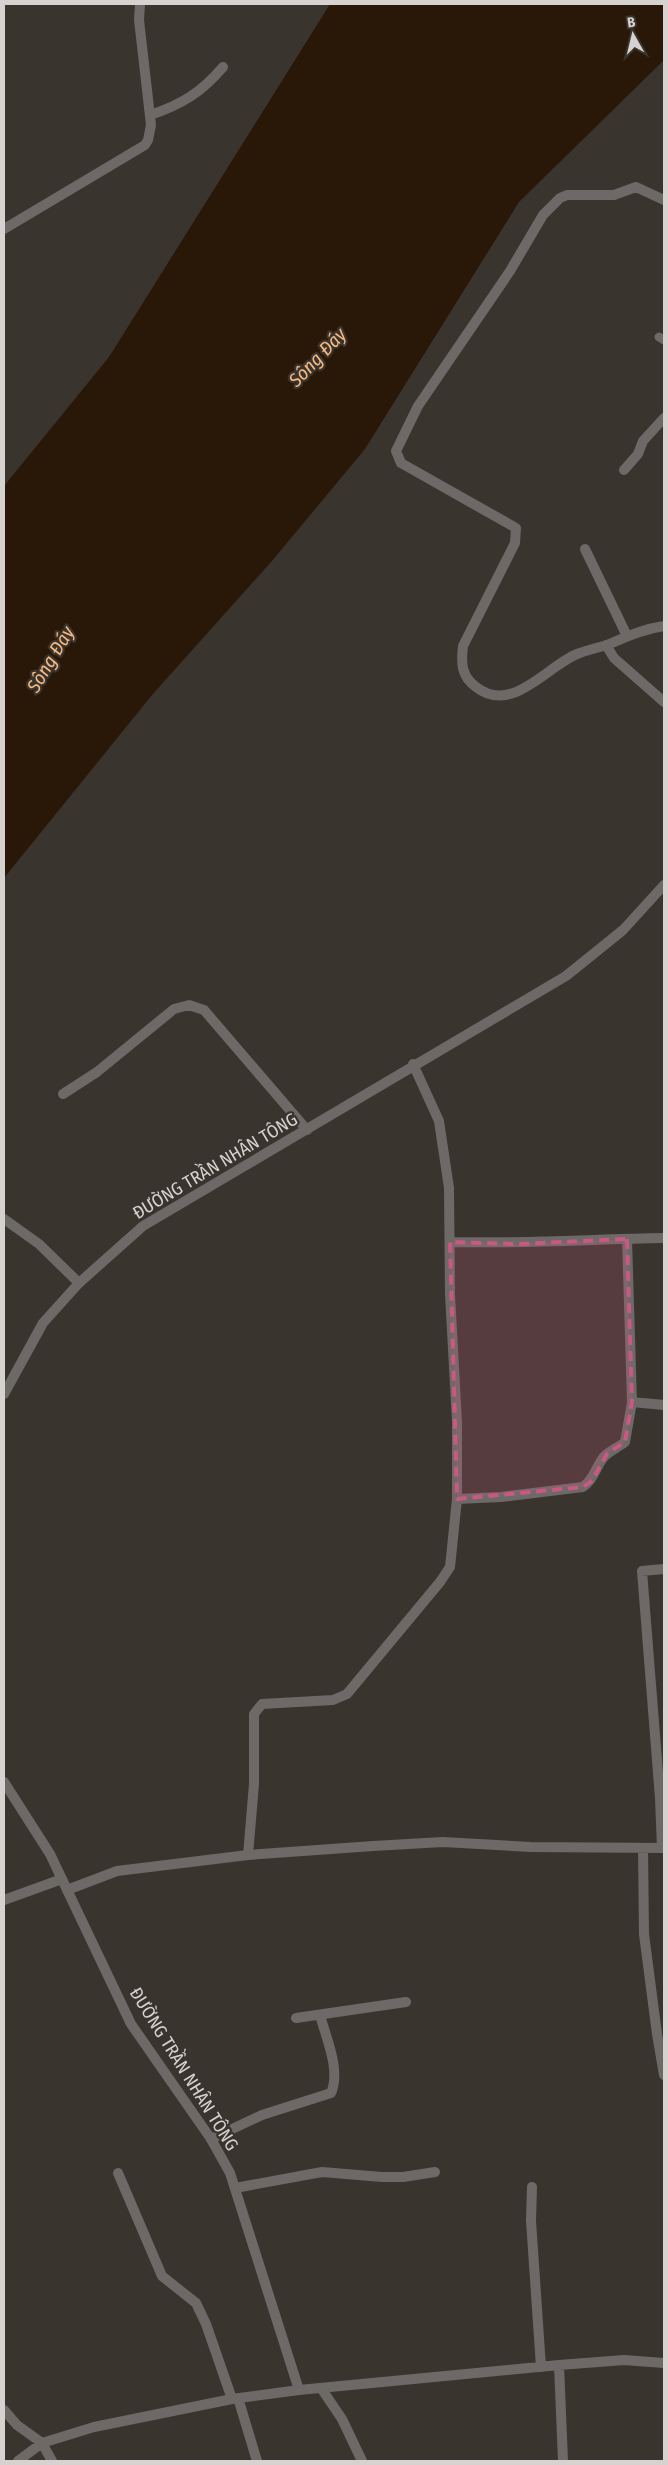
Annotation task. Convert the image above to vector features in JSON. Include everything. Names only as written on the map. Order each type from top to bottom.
[{"type":"street","points":[[4,229],[144,145],[148,140],[151,125],[140,27],[140,4]]},
{"type":"street","points":[[150,115],[176,106],[192,97],[208,85],[223,68]]},
{"type":"street","points":[[664,200],[636,187],[614,196],[567,195],[554,204],[543,215],[510,271],[418,406],[396,451],[401,463],[516,528],[515,543],[463,646],[461,662],[464,674],[471,683],[488,692],[511,694],[536,682],[570,657],[648,628],[664,626]]},
{"type":"street","points":[[624,470],[638,454],[644,441],[664,418]]},
{"type":"street","points":[[585,549],[627,636]]},
{"type":"street","points":[[606,645],[614,658],[664,702]]},
{"type":"street","name":"ĐƯỜNG TRẦN NHÂN TÔNG","points":[[4,1394],[43,1323],[79,1283],[143,1226],[307,1130],[413,1064],[566,976],[623,930],[664,885]]},
{"type":"street","points":[[63,1094],[97,1072],[174,1009],[189,1005],[204,1010],[307,1130]]},
{"type":"street","points":[[248,1856],[254,1784],[254,1714],[262,1704],[334,1700],[347,1694],[440,1582],[450,1567],[457,1500],[457,1422],[450,1294],[450,1188],[439,1121],[413,1064]]},
{"type":"street","points":[[4,1219],[39,1244],[79,1283]]},
{"type":"street","points":[[450,1242],[517,1244],[577,1239],[664,1238]]},
{"type":"street","points":[[457,1500],[501,1497],[583,1487],[592,1481],[601,1460],[625,1442],[632,1402],[627,1239]]},
{"type":"street","points":[[632,1402],[664,1405]]},
{"type":"street","points":[[67,1890],[117,1871],[248,1856],[443,1842],[531,1847],[663,1848],[642,1570],[664,1569]]},
{"type":"street","name":"ĐƯỜNG TRẦN NHÂN TÔNG","points":[[4,1782],[50,1854],[131,2024],[211,2139],[230,2174],[299,2390]]},
{"type":"street","points":[[642,1848],[644,1934],[664,2075]]},
{"type":"street","points":[[4,1900],[62,1879]]},
{"type":"street","points":[[296,2018],[406,2002]]},
{"type":"street","points":[[211,2139],[262,2115],[331,2093],[335,2084],[334,2068],[320,2015]]},
{"type":"street","points":[[235,2188],[312,2173],[404,2177],[436,2172]]},
{"type":"street","points":[[118,2173],[162,2276],[196,2303],[235,2399],[257,2461]]},
{"type":"street","points":[[532,2187],[531,2221],[541,2367]]},
{"type":"street","points":[[18,2461],[42,2443],[94,2427],[235,2399],[299,2390],[559,2365],[624,2360],[664,2362]]},
{"type":"street","points":[[559,2365],[563,2461]]},
{"type":"street","points":[[322,2388],[342,2420],[362,2461]]},
{"type":"street","points":[[4,2410],[17,2425],[42,2443],[52,2461]]},
{"type":"highlighted area","points":[[627,1239],[632,1402],[625,1442],[607,1454],[592,1481],[583,1487],[457,1499],[450,1242],[517,1244]]},
{"type":"water","name":"Sông Đáy","points":[[330,4],[664,4],[664,60],[519,202],[365,449],[272,561],[152,695],[4,878],[4,486],[109,357]]}]
